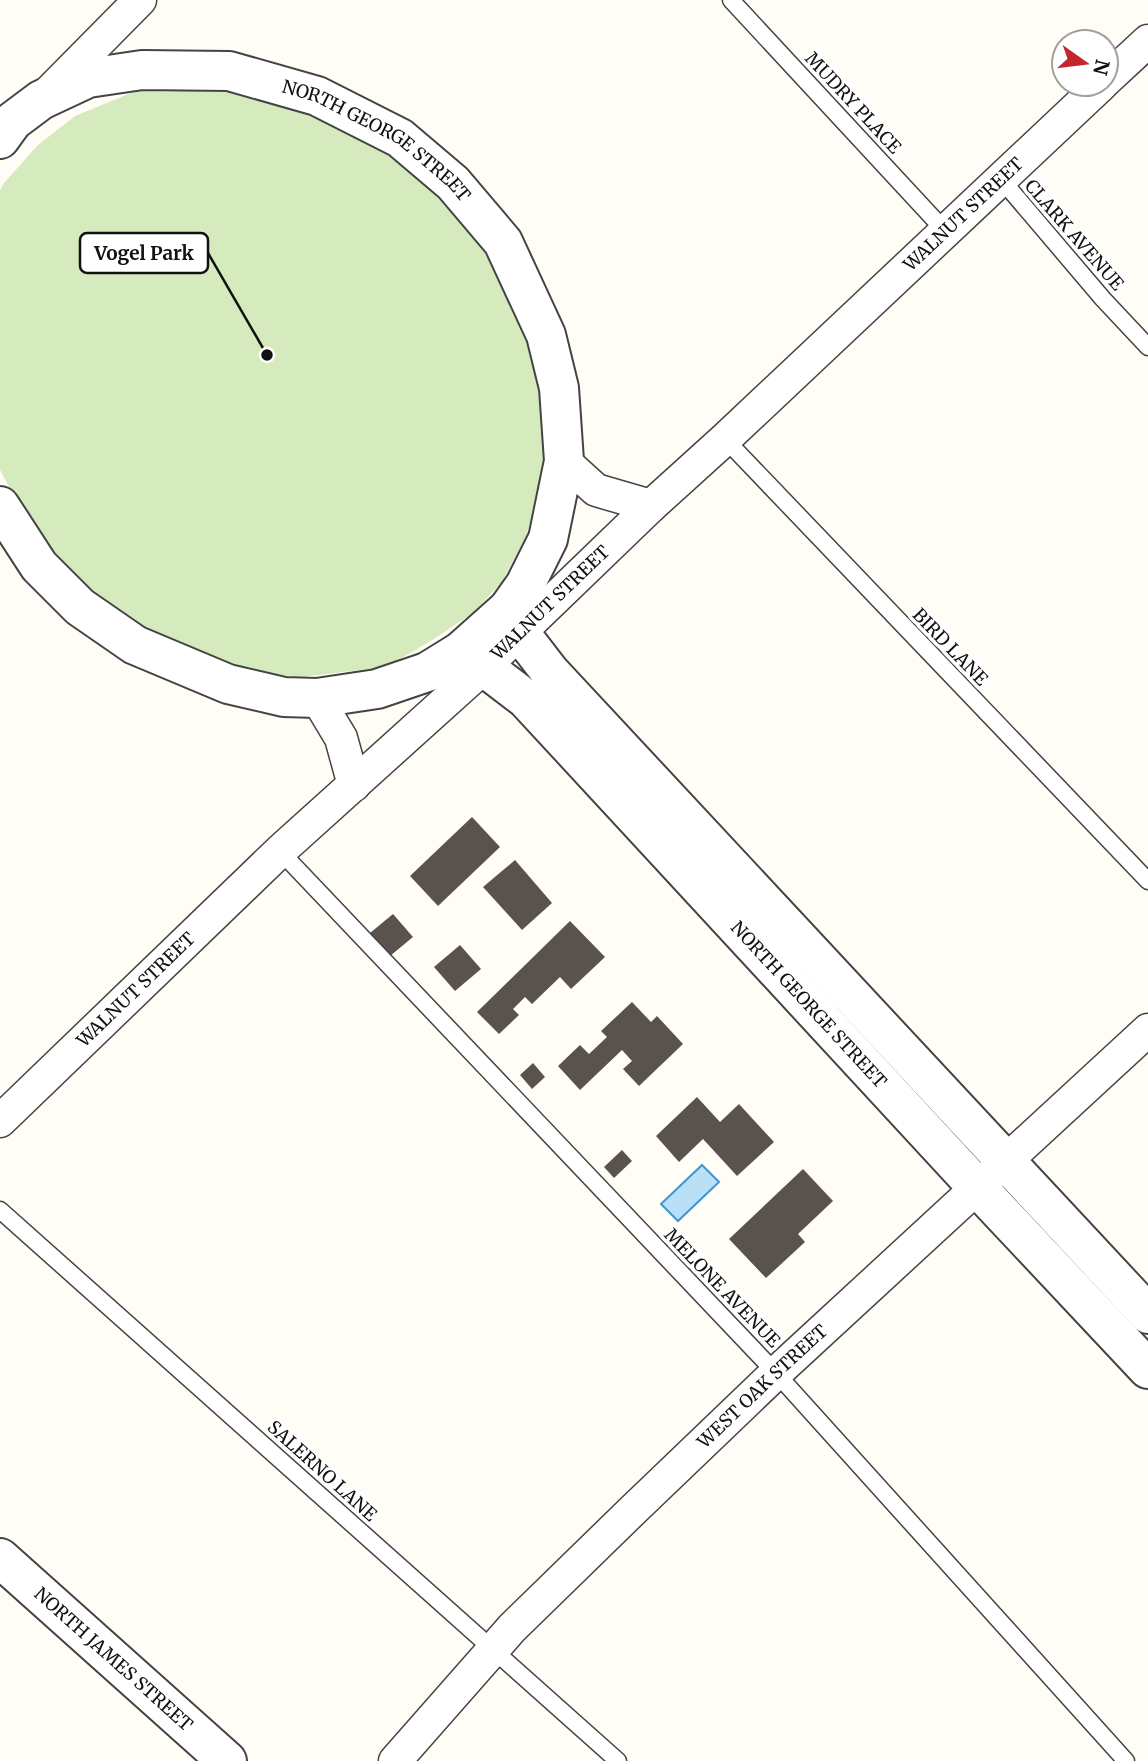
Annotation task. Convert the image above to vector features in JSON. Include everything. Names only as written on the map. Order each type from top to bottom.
[{"type":"street","points":[[13,117],[141,0]]},
{"type":"street","points":[[1120,67],[1148,41]]},
{"type":"street","name":"NORTH GEORGE STREET","points":[[0,506],[39,566],[80,607],[135,645],[228,684],[284,697],[317,698],[377,689],[472,659],[514,621],[525,585],[548,539],[564,461],[559,388],[546,335],[503,242],[453,183],[400,138],[317,96],[229,71],[142,69],[88,78],[13,117]]},
{"type":"street","name":"WALNUT STREET","points":[[514,621],[651,506],[725,439],[1087,98]]},
{"type":"street","points":[[564,461],[596,490],[651,506]]},
{"type":"street","points":[[514,621],[550,672],[1148,1314]]},
{"type":"street","name":"NORTH GEORGE STREET","points":[[472,659],[526,699],[1148,1370]]},
{"type":"street","name":"WALNUT STREET","points":[[2,1114],[354,785],[472,659]]},
{"type":"street","points":[[317,698],[341,738],[354,785]]},
{"type":"street","name":"WEST OAK STREET","points":[[395,1761],[512,1628],[776,1373],[1148,1030]]},
{"type":"street","name":"NORTH JAMES STREET","points":[[0,1558],[227,1761]]},
{"type":"lane","name":"MUDRY PLACE","points":[[731,0],[946,232]]},
{"type":"lane","name":"CLARK AVENUE","points":[[1000,179],[1148,347]]},
{"type":"lane","name":"BIRD LANE","points":[[725,439],[1148,881]]},
{"type":"lane","name":"MELONE AVENUE","points":[[281,851],[776,1373],[1126,1761]]},
{"type":"lane","name":"SALERNO LANE","points":[[0,1210],[618,1761]]},
{"type":"green space","points":[[193,81],[251,86],[365,132],[459,213],[493,257],[524,317],[545,394],[549,446],[542,484],[526,536],[501,583],[473,613],[386,667],[301,677],[248,671],[189,649],[134,622],[73,575],[31,527],[0,470],[0,190],[38,145],[75,116],[131,93]]},
{"type":"water","points":[[702,1165],[719,1182],[678,1221],[661,1204]]},
{"type":"building","points":[[472,817],[500,847],[438,906],[410,876]]},
{"type":"building","points":[[515,860],[552,903],[522,930],[483,887]]},
{"type":"building","points":[[393,914],[413,937],[390,956],[370,933]]},
{"type":"building","points":[[570,921],[605,957],[571,989],[560,977],[532,1004],[525,997],[513,1009],[519,1015],[499,1034],[477,1012]]},
{"type":"building","points":[[460,945],[481,969],[455,991],[434,967]]},
{"type":"building","points":[[632,1002],[651,1022],[657,1016],[683,1044],[639,1086],[623,1069],[632,1061],[622,1050],[580,1090],[558,1066],[580,1045],[589,1054],[607,1037],[601,1031]]},
{"type":"building","points":[[533,1063],[545,1077],[532,1089],[520,1075]]},
{"type":"building","points":[[697,1097],[720,1122],[739,1104],[774,1142],[737,1176],[703,1139],[679,1162],[656,1136]]},
{"type":"building","points":[[622,1150],[632,1161],[614,1178],[604,1167]]},
{"type":"building","points":[[803,1169],[833,1201],[798,1234],[805,1242],[766,1278],[729,1239]]},
{"type":"place","name":"Vogel Park","points":[[267,355]]}]
